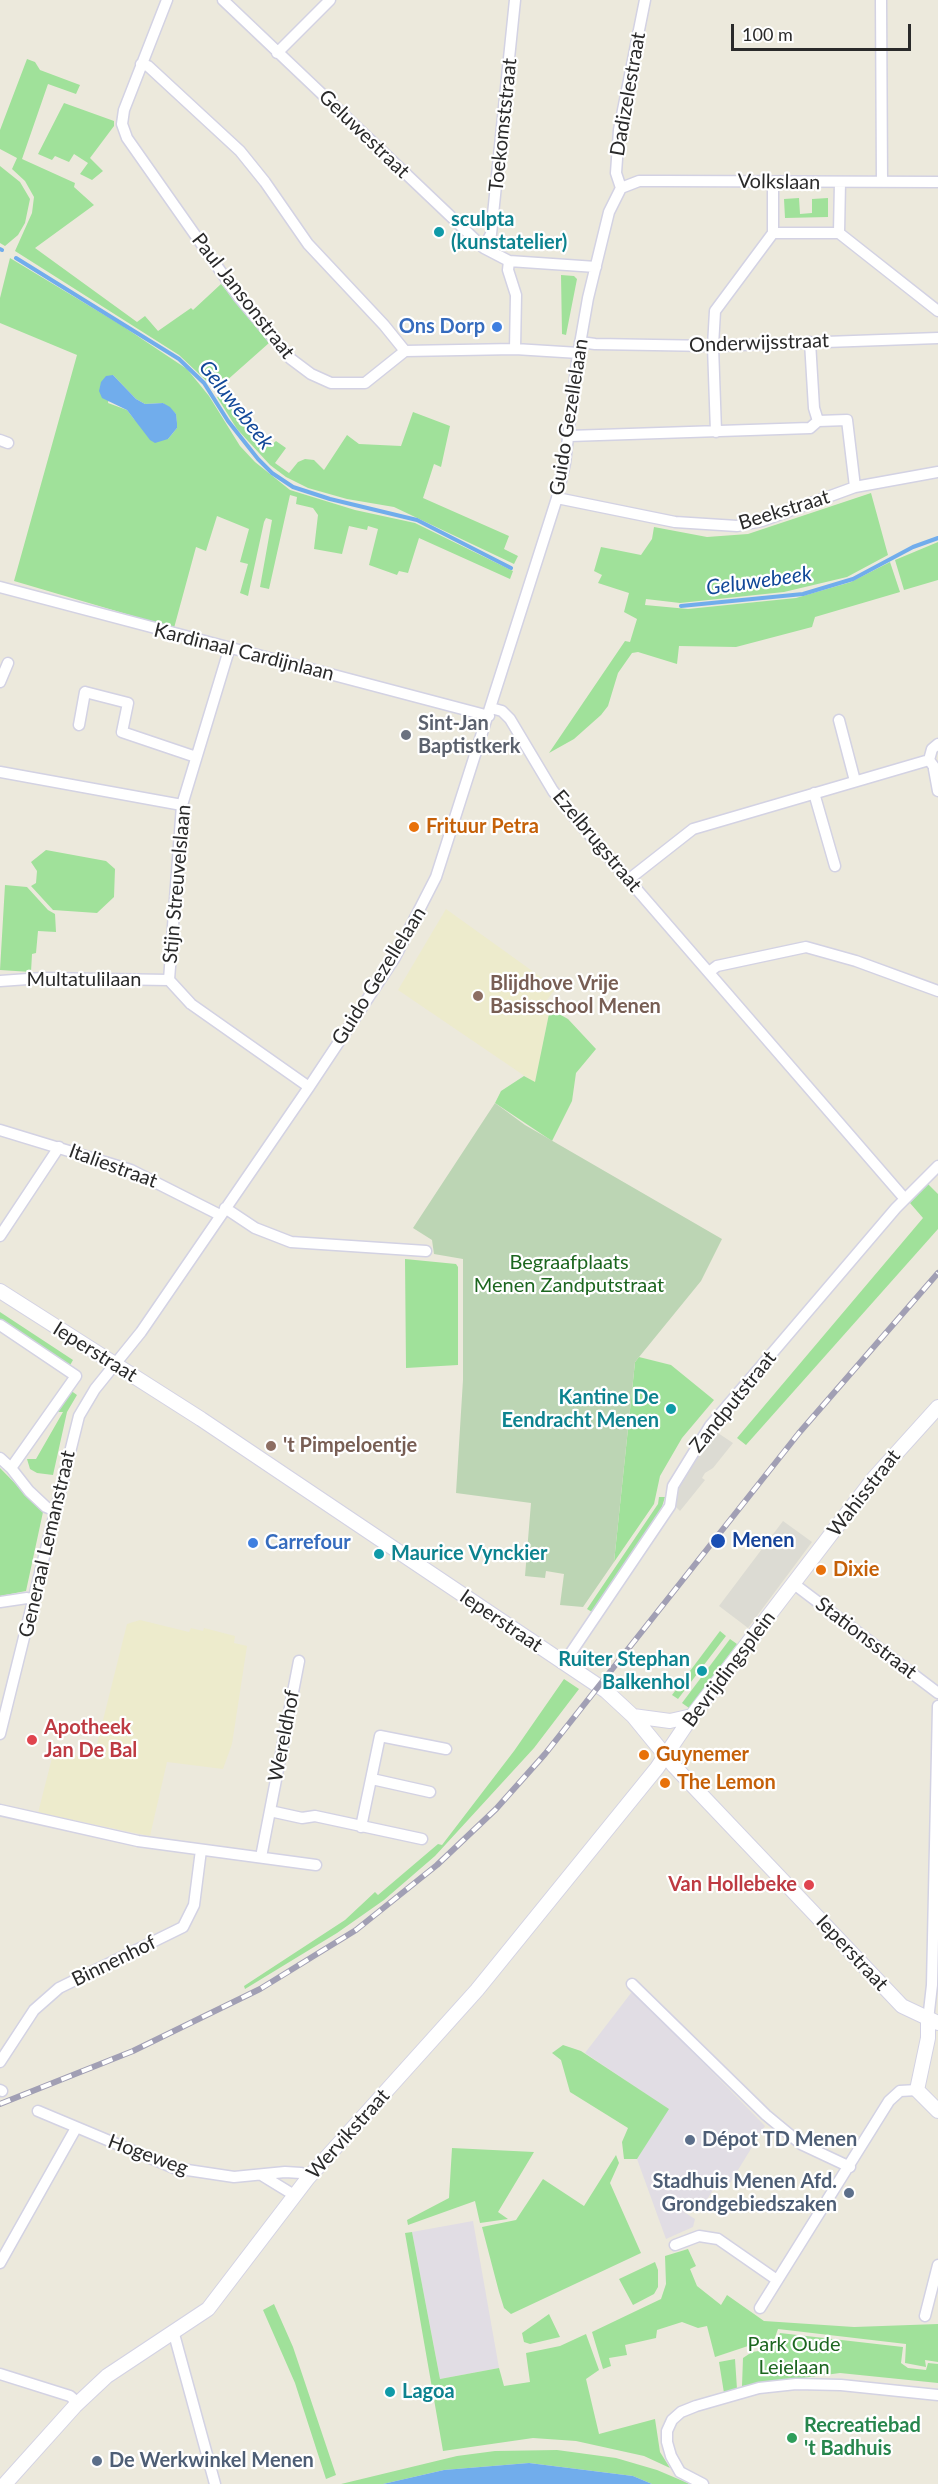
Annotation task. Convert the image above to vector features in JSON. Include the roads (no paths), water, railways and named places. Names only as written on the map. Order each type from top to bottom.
[{"type":"street","points":[[167,0],[141,64],[148,66],[240,151],[265,182],[308,244],[405,351]]},
{"type":"street","name":"Geluwestraat","points":[[223,0],[484,248],[509,261]]},
{"type":"street","points":[[278,53],[330,0]]},
{"type":"street","name":"Toekomststraat","points":[[484,248],[491,234],[515,0]]},
{"type":"street","name":"Dadizelestraat","points":[[621,188],[616,173],[619,130],[645,0]]},
{"type":"street","points":[[881,0],[882,182]]},
{"type":"street","name":"Paul Jansonstraat","points":[[141,64],[124,110],[122,124],[127,138],[238,296],[291,359],[311,375],[345,385],[365,383],[405,351]]},
{"type":"street","name":"Volkslaan","points":[[621,188],[639,181],[938,182]]},
{"type":"street","points":[[716,432],[713,346],[715,311],[773,233],[773,182]]},
{"type":"street","points":[[839,233],[840,182]]},
{"type":"street","name":"Guido Gezellelaan","points":[[115,1364],[141,1332],[309,1087],[394,958],[436,878],[557,498],[569,436],[579,347],[609,212],[621,188]]},
{"type":"street","points":[[773,233],[839,233],[938,311]]},
{"type":"street","points":[[515,349],[516,295],[508,270],[509,261],[596,267]]},
{"type":"street","name":"Onderwijsstraat","points":[[405,351],[595,345],[713,346],[938,338]]},
{"type":"street","points":[[810,342],[814,408],[818,421]]},
{"type":"street","points":[[569,436],[810,428],[818,421],[847,420],[855,487]]},
{"type":"street","name":"Beekstraat","points":[[557,498],[675,522],[736,526],[762,521],[855,487],[938,472]]},
{"type":"street","name":"Kardinaal Cardijnlaan","points":[[0,587],[229,650],[490,712]]},
{"type":"street","name":"Stijn Streuvelslaan","points":[[229,650],[182,805],[169,980],[191,1004],[309,1087]]},
{"type":"street","points":[[0,682],[8,663]]},
{"type":"street","points":[[79,725],[86,692],[129,703],[122,732],[195,757]]},
{"type":"street","name":"Ezelbrugstraat","points":[[490,712],[502,711],[510,719],[553,791],[905,1199]]},
{"type":"street","points":[[839,720],[855,781]]},
{"type":"street","points":[[938,744],[932,749],[938,791]]},
{"type":"street","points":[[628,880],[693,829],[855,781],[934,767]]},
{"type":"street","points":[[0,772],[182,805]]},
{"type":"street","points":[[814,793],[835,866]]},
{"type":"street","points":[[709,972],[717,966],[806,947],[856,960],[938,991]]},
{"type":"street","name":"Multatulilaan","points":[[0,981],[42,978],[169,980]]},
{"type":"street","name":"Italiestraat","points":[[0,1130],[131,1170],[255,1228],[291,1242],[426,1251]]},
{"type":"street","points":[[0,1236],[59,1147]]},
{"type":"street","name":"Zandputstraat","points":[[564,1663],[670,1506],[673,1486],[710,1426],[905,1199],[938,1166]]},
{"type":"street","name":"Ieperstraat","points":[[0,1291],[115,1364],[606,1690],[633,1716],[666,1757],[902,2007],[933,2021]]},
{"type":"street","name":"Ieperstraat","points":[[0,1325],[76,1376]]},
{"type":"street","name":"Generaal Lemanstraat","points":[[0,1734],[79,1416],[115,1364]]},
{"type":"street","name":"Generaal Lemanstraat","points":[[11,1468],[76,1376]]},
{"type":"street","name":"Wahisstraat","points":[[794,1584],[874,1478],[938,1407]]},
{"type":"street","points":[[0,1458],[29,1491],[46,1507],[54,1510]]},
{"type":"street","name":"Stationsstraat","points":[[794,1584],[938,1693]]},
{"type":"street","name":"Bevrijdingsplein","points":[[666,1757],[692,1716],[794,1584]]},
{"type":"street","points":[[0,1602],[27,1598],[34,1600]]},
{"type":"street","name":"Wereldhof","points":[[261,1857],[299,1661]]},
{"type":"street","points":[[917,2090],[933,2021],[938,1706]]},
{"type":"street","points":[[633,1716],[670,1721],[692,1716]]},
{"type":"street","points":[[361,1827],[380,1736],[446,1749]]},
{"type":"street","name":"Wervikstraat","points":[[5,2484],[78,2403],[116,2370],[174,2334],[208,2309],[308,2178],[477,1990],[666,1757]]},
{"type":"street","points":[[372,1779],[430,1792]]},
{"type":"street","points":[[0,1810],[138,1842],[316,1865]]},
{"type":"street","points":[[270,1811],[302,1818],[315,1816],[422,1839]]},
{"type":"street","name":"Binnenhof","points":[[0,2062],[34,2010],[59,1988],[183,1927],[194,1905],[201,1850]]},
{"type":"street","points":[[632,1984],[774,2122],[801,2144],[850,2167]]},
{"type":"street","points":[[760,2308],[850,2167],[889,2101],[900,2091],[917,2090],[938,2112]]},
{"type":"street","name":"Hogeweg","points":[[38,2111],[174,2168],[215,2175],[263,2176],[285,2172],[301,2173],[308,2178]]},
{"type":"street","points":[[0,2263],[76,2128]]},
{"type":"street","points":[[263,2176],[294,2195]]},
{"type":"street","points":[[675,2246],[699,2236],[718,2239],[777,2280]]},
{"type":"street","points":[[925,2316],[938,2265]]},
{"type":"street","points":[[174,2334],[215,2484]]},
{"type":"street","points":[[0,2374],[70,2396],[78,2403]]},
{"type":"street","points":[[703,2484],[680,2472],[671,2456],[667,2430],[672,2420],[681,2412],[696,2406],[759,2388],[796,2384],[841,2385],[938,2395]]},
{"type":"water","points":[[113,375],[136,399],[145,404],[163,403],[170,407],[176,414],[177,428],[168,439],[155,443],[150,440],[127,410],[102,398],[99,391],[101,382],[106,376]]},
{"type":"water","points":[[529,2463],[633,2476],[652,2484],[383,2484],[444,2470]]},
{"type":"waterway","name":"Geluwebeek","points":[[16,258],[179,359],[204,383],[228,421],[258,459],[272,473],[293,487],[330,499],[417,520],[511,568]]},
{"type":"waterway","name":"Geluwebeek","points":[[681,606],[803,594],[853,579],[913,547],[938,538]]},
{"type":"railway","points":[[0,2104],[133,2051],[260,1989],[356,1930],[437,1865],[496,1809],[545,1754],[799,1433],[938,1273]]},
{"type":"place","name":"sculpta (kunstatelier)","points":[[439,232]]},
{"type":"place","name":"Ons Dorp","points":[[497,327]]},
{"type":"place","name":"Sint-Jan Baptistkerk","points":[[406,735]]},
{"type":"place","name":"Frituur Petra","points":[[414,827]]},
{"type":"place","name":"Blijdhove Vrije Basisschool Menen","points":[[478,996]]},
{"type":"place","name":"Kantine De Eendracht Menen","points":[[671,1409]]},
{"type":"place","name":"'t Pimpeloentje","points":[[271,1446]]},
{"type":"place","name":"Menen","points":[[718,1541]]},
{"type":"place","name":"Carrefour","points":[[253,1543]]},
{"type":"place","name":"Maurice Vynckier","points":[[379,1554]]},
{"type":"place","name":"Dixie","points":[[821,1570]]},
{"type":"place","name":"Ruiter Stephan Balkenhol","points":[[702,1671]]},
{"type":"place","name":"Apotheek Jan De Bal","points":[[32,1740]]},
{"type":"place","name":"Guynemer","points":[[644,1755]]},
{"type":"place","name":"The Lemon","points":[[665,1783]]},
{"type":"place","name":"Van Hollebeke","points":[[809,1885]]},
{"type":"place","name":"Dépot TD Menen","points":[[690,2140]]},
{"type":"place","name":"Stadhuis Menen Afd. Grondgebiedszaken","points":[[849,2193]]},
{"type":"place","name":"Lagoa","points":[[390,2392]]},
{"type":"place","name":"Recreatiebad 't Badhuis","points":[[792,2438]]},
{"type":"place","name":"De Werkwinkel Menen","points":[[97,2461]]},
{"type":"park label","name":"Begraafplaats Menen Zandputstraat","points":[[569,1274]]},
{"type":"park label","name":"Park Oude Leielaan","points":[[794,2356]]}]
